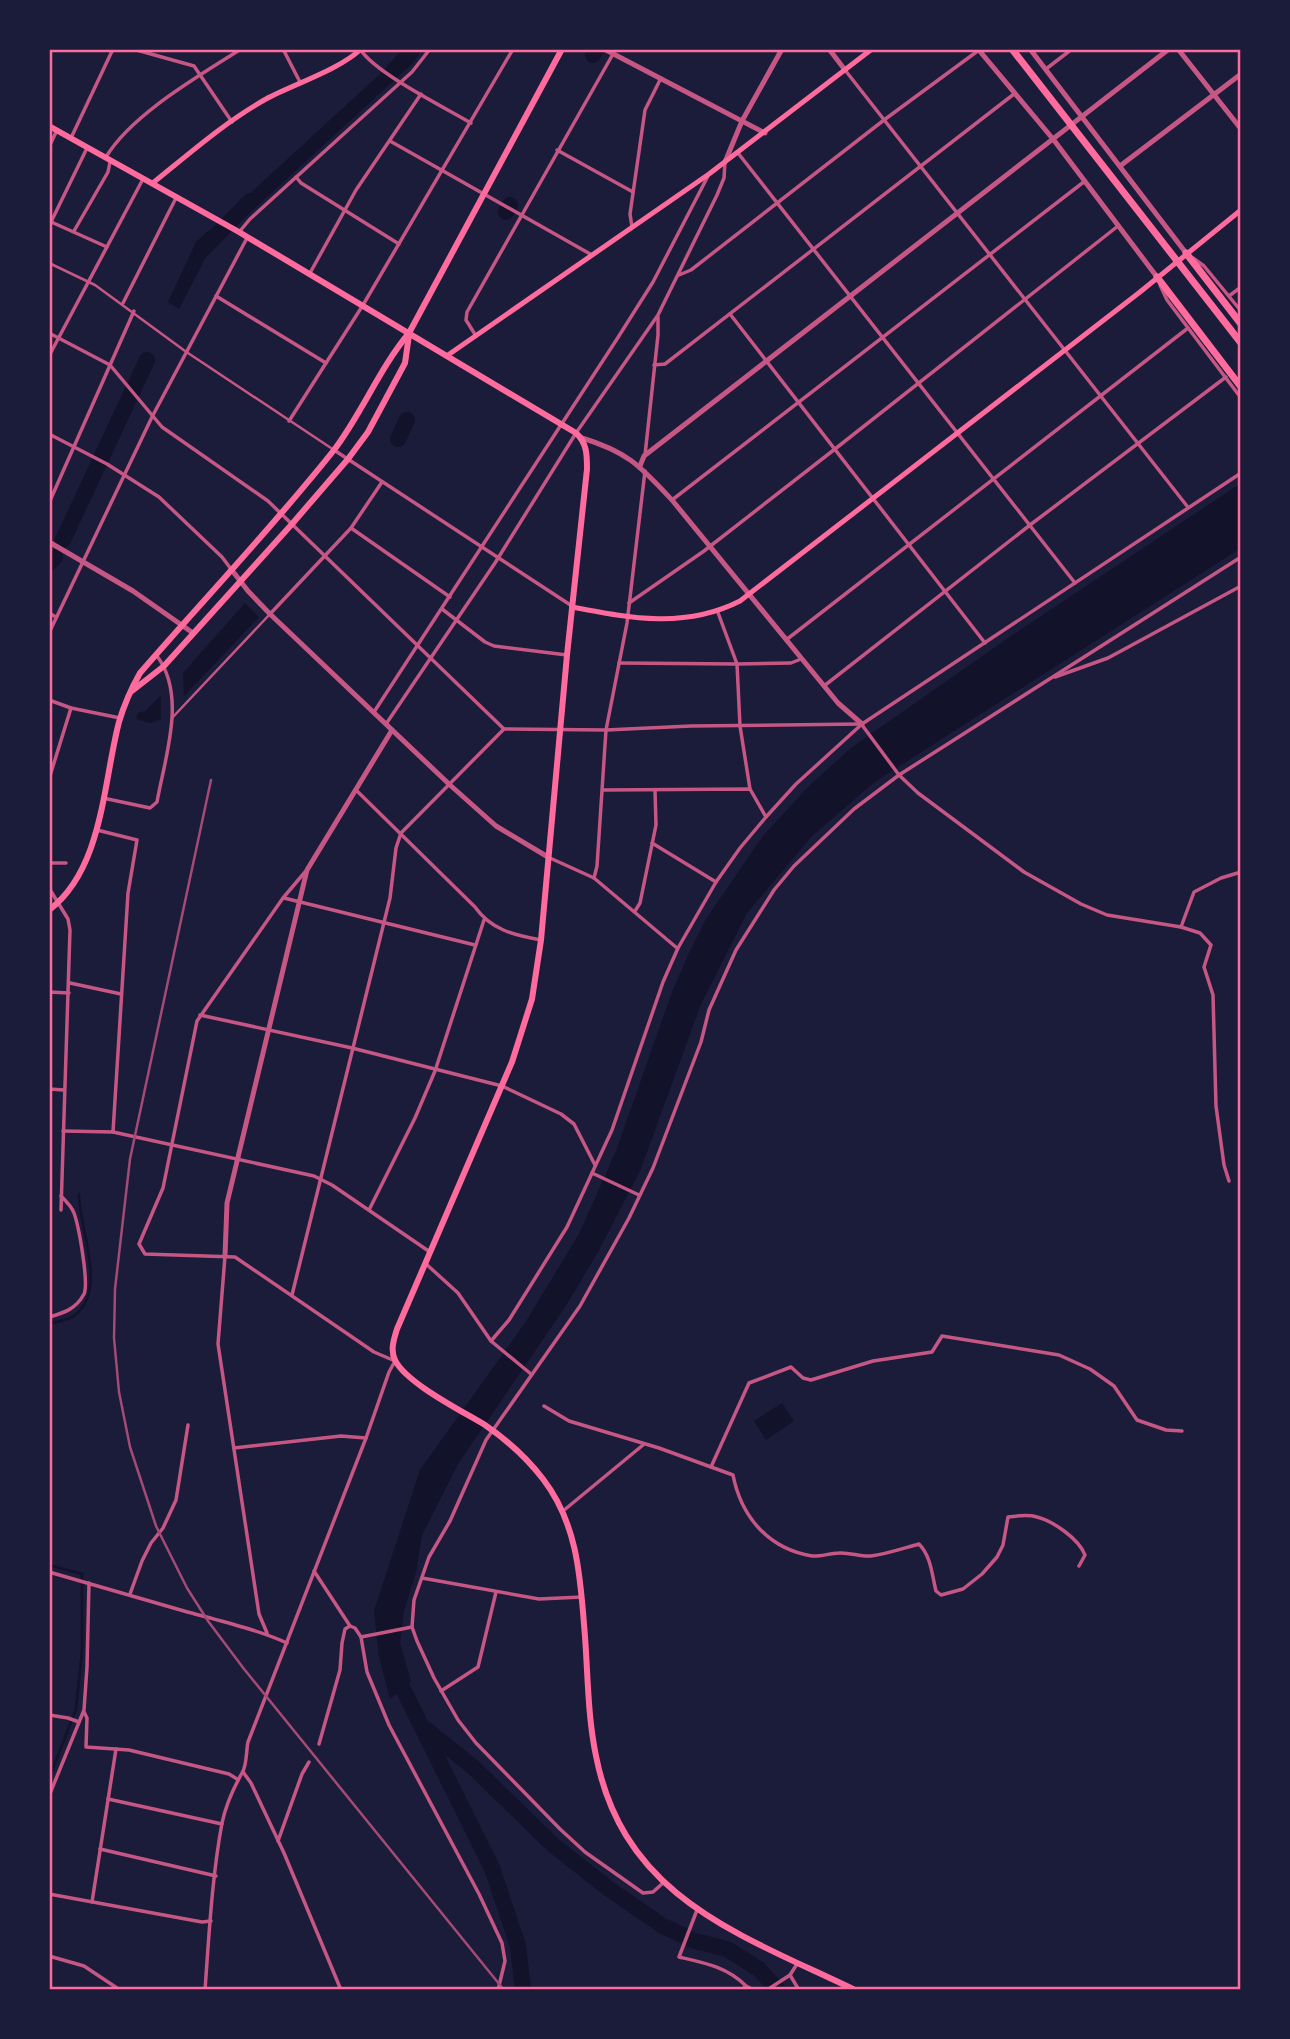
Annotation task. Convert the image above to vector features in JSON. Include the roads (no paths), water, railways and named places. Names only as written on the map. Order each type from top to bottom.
[{"type":"highway","points":[[49,910],[59,902],[81,873],[90,852],[120,718],[140,673],[281,513],[354,423],[390,356],[409,333],[562,49]]},
{"type":"highway","points":[[1012,49],[1241,343]]},
{"type":"highway","points":[[49,126],[248,236],[449,355],[579,435],[587,451],[562,731],[541,940],[532,999],[502,1086],[397,1329],[393,1345],[395,1361],[410,1377],[489,1428],[534,1468],[563,1511],[577,1554],[593,1737],[601,1778],[626,1838],[663,1883],[697,1910],[855,1990]]},
{"type":"highway","points":[[1186,253],[1241,324]]},
{"type":"highway","points":[[1157,277],[1241,387]]},
{"type":"highway","points":[[129,693],[164,666],[348,460],[369,432],[405,363],[409,333]]},
{"type":"main road","points":[[154,183],[205,140],[264,100],[349,59],[360,49]]},
{"type":"main road","points":[[449,355],[709,174],[872,49]]},
{"type":"main road","points":[[572,607],[628,617],[671,620],[717,610],[749,595],[1241,210]]},
{"type":"street","points":[[71,138],[113,49]]},
{"type":"street","points":[[133,49],[194,66],[232,122]]},
{"type":"street","points":[[74,231],[108,172],[114,144],[134,125],[201,74],[241,49]]},
{"type":"street","points":[[283,49],[300,82]]},
{"type":"street","points":[[360,49],[365,57],[383,70],[471,123]]},
{"type":"street","points":[[237,230],[399,80],[422,62],[430,49]]},
{"type":"street","points":[[289,421],[363,305],[513,49]]},
{"type":"street","points":[[386,724],[658,315],[718,195],[724,178],[725,162],[742,121],[782,49]]},
{"type":"street","points":[[829,49],[1187,507]]},
{"type":"street","points":[[1030,49],[1186,253],[1204,266],[1241,312]]},
{"type":"street","points":[[1046,69],[1072,49]]},
{"type":"street","points":[[645,456],[1169,49]]},
{"type":"street","points":[[1178,49],[1241,129]]},
{"type":"street","points":[[679,275],[691,270],[978,50],[1085,181],[1157,277],[1164,296],[1241,398]]},
{"type":"street","points":[[476,336],[466,320],[467,312],[557,150],[608,51],[765,133]]},
{"type":"street","points":[[1120,166],[1241,74]]},
{"type":"street","points":[[632,227],[630,214],[645,110],[660,78]]},
{"type":"street","points":[[654,365],[665,364],[1014,93]]},
{"type":"street","points":[[310,273],[344,210],[421,94]]},
{"type":"street","points":[[49,147],[57,130]]},
{"type":"street","points":[[390,141],[592,255]]},
{"type":"street","points":[[88,147],[50,221],[107,247]]},
{"type":"street","points":[[557,150],[633,192]]},
{"type":"street","points":[[738,153],[1075,583]]},
{"type":"street","points":[[373,713],[653,282],[709,174]]},
{"type":"street","points":[[49,356],[144,177]]},
{"type":"street","points":[[296,177],[301,183],[398,244]]},
{"type":"street","points":[[672,500],[1085,181]]},
{"type":"street","points":[[122,303],[177,196]]},
{"type":"street","points":[[629,603],[709,547],[1119,226]]},
{"type":"street","points":[[49,634],[185,351],[248,236]]},
{"type":"street","points":[[49,263],[89,282],[122,303],[185,351],[572,607]]},
{"type":"street","points":[[1229,296],[1241,287]]},
{"type":"street","points":[[216,296],[326,363]]},
{"type":"street","points":[[49,503],[134,312]]},
{"type":"street","points":[[730,314],[985,643]]},
{"type":"street","points":[[594,878],[606,730],[628,617],[658,315]]},
{"type":"street","points":[[786,640],[1188,328]]},
{"type":"street","points":[[49,333],[110,365],[162,427],[268,501],[504,729],[562,731],[862,724]]},
{"type":"street","points":[[824,686],[1030,524],[1226,377]]},
{"type":"street","points":[[49,434],[107,464],[167,504],[222,557],[270,614],[450,785],[496,825],[548,857],[594,878],[678,948]]},
{"type":"street","points":[[579,435],[610,447],[642,468],[672,500],[824,686],[845,710],[862,724],[899,775],[918,793],[1024,872],[1081,904],[1107,915],[1181,927],[1199,933],[1211,945],[1204,967],[1213,995],[1216,1106],[1224,1165],[1229,1181]]},
{"type":"street","points":[[491,1341],[509,1320],[567,1227],[612,1130],[663,982],[678,948],[716,882],[766,817],[796,784],[862,724],[1241,472]]},
{"type":"street","points":[[171,719],[351,528],[382,482]]},
{"type":"street","points":[[351,528],[450,597]]},
{"type":"street","points":[[49,542],[133,591],[193,633]]},
{"type":"street","points":[[663,1883],[653,1892],[643,1894],[584,1852],[476,1743],[458,1720],[409,1628],[414,1600],[429,1557],[450,1521],[489,1428],[580,1306],[629,1218],[653,1168],[701,1042],[709,1010],[736,950],[774,890],[794,866],[853,810],[899,775],[1241,557]]},
{"type":"street","points":[[1051,678],[1108,658],[1241,586]]},
{"type":"street","points":[[442,609],[494,646],[567,655]]},
{"type":"street","points":[[717,610],[737,664],[740,726],[750,789],[766,817]]},
{"type":"street","points":[[49,613],[57,617]]},
{"type":"street","points":[[102,798],[150,808],[156,805],[170,740],[171,683],[155,654]]},
{"type":"street","points":[[619,663],[791,663],[801,659]]},
{"type":"street","points":[[49,700],[71,708],[120,718]]},
{"type":"street","points":[[49,779],[71,708]]},
{"type":"street","points":[[292,1295],[390,898],[396,848],[401,833],[504,729]]},
{"type":"street","points":[[205,1990],[222,1824],[228,1800],[243,1772],[248,1741],[395,1361],[365,1346],[235,1257],[145,1254],[139,1244],[163,1188],[200,1014],[283,898],[307,870],[392,730]]},
{"type":"street","points":[[354,789],[475,907],[484,920],[502,930],[541,940]]},
{"type":"street","points":[[603,790],[750,789]]},
{"type":"street","points":[[635,911],[640,903],[656,825],[656,790]]},
{"type":"street","points":[[95,830],[137,841],[128,893],[113,1132]]},
{"type":"street","points":[[652,843],[716,882]]},
{"type":"street","points":[[49,863],[66,863]]},
{"type":"street","points":[[267,1633],[259,1614],[219,1344],[227,1203],[307,870]]},
{"type":"street","points":[[1181,927],[1194,892],[1221,877],[1241,873]]},
{"type":"street","points":[[49,888],[59,902],[70,930],[61,1210]]},
{"type":"street","points":[[283,898],[475,945]]},
{"type":"street","points":[[369,1211],[435,1071],[484,920]]},
{"type":"street","points":[[70,983],[121,994]]},
{"type":"street","points":[[49,992],[69,993]]},
{"type":"street","points":[[200,1014],[352,1048],[502,1086],[561,1114],[574,1124],[596,1164]]},
{"type":"street","points":[[49,1089],[65,1090]]},
{"type":"street","points":[[63,1131],[113,1132],[314,1175],[430,1252]]},
{"type":"street","points":[[592,1173],[639,1195]]},
{"type":"street","points":[[49,1317],[68,1312],[77,1304],[83,1297],[87,1280],[74,1211],[61,1195]]},
{"type":"street","points":[[425,1263],[458,1293],[491,1341],[530,1373]]},
{"type":"street","points":[[711,1467],[750,1383],[791,1367],[803,1378],[811,1380],[873,1361],[932,1352],[942,1336],[1059,1355],[1090,1369],[1114,1386],[1137,1420],[1166,1430],[1182,1431]]},
{"type":"street","points":[[544,1406],[569,1421],[615,1433],[733,1475],[738,1499],[750,1517],[763,1533],[794,1551],[814,1556],[841,1553],[870,1556],[919,1544],[925,1549],[936,1591],[941,1595],[962,1589],[982,1574],[997,1557],[1003,1545],[1008,1517],[1040,1517],[1071,1536],[1085,1555],[1079,1566]]},
{"type":"street","points":[[130,1594],[151,1542],[163,1528],[176,1500],[188,1424]]},
{"type":"street","points":[[234,1448],[341,1436],[366,1438]]},
{"type":"street","points":[[563,1511],[643,1445]]},
{"type":"street","points":[[314,1571],[350,1626],[363,1636],[367,1672],[389,1725],[479,1894],[502,1943],[505,1961],[498,1990]]},
{"type":"street","points":[[49,1572],[267,1633],[287,1643]]},
{"type":"street","points":[[422,1578],[539,1599],[582,1597]]},
{"type":"street","points":[[88,1583],[84,1710],[86,1746],[116,1749],[229,1774],[237,1779]]},
{"type":"street","points":[[441,1691],[478,1667],[496,1592]]},
{"type":"street","points":[[319,1744],[340,1670],[343,1636],[345,1629],[350,1626]]},
{"type":"street","points":[[363,1636],[409,1628]]},
{"type":"street","points":[[49,1796],[84,1710]]},
{"type":"street","points":[[49,1715],[79,1722]]},
{"type":"street","points":[[92,1902],[116,1749]]},
{"type":"street","points":[[278,1841],[302,1774],[309,1762]]},
{"type":"street","points":[[243,1772],[251,1783],[278,1841],[341,1990]]},
{"type":"street","points":[[108,1799],[222,1824]]},
{"type":"street","points":[[100,1849],[216,1876]]},
{"type":"street","points":[[49,1894],[202,1922],[211,1921]]},
{"type":"street","points":[[697,1910],[680,1957],[717,1966],[730,1972],[744,1988],[754,1990]]},
{"type":"street","points":[[49,1956],[84,1966],[120,1990]]},
{"type":"street","points":[[767,1990],[787,1976],[798,1963]]},
{"type":"street","points":[[787,1976],[799,1990]]},
{"type":"waterway","points":[[593,55],[596,49]]},
{"type":"waterway","points":[[202,250],[250,201]]},
{"type":"waterway","points":[[506,212],[510,205]]},
{"type":"waterway","points":[[63,540],[147,360]]},
{"type":"waterway","points":[[398,439],[407,420]]},
{"type":"waterway","points":[[49,563],[55,557]]},
{"type":"waterway","points":[[49,1324],[75,1315],[85,1304],[90,1290],[91,1275],[79,1194]]},
{"type":"waterway","points":[[49,1565],[82,1574],[82,1651],[76,1709],[49,1779]]},
{"type":"waterway","points":[[393,1669],[492,1868],[518,1946],[523,1990]]},
{"type":"waterway","points":[[427,1730],[474,1768],[552,1844],[609,1889],[663,1926],[695,1941],[727,1949],[759,1969],[778,1990]]},
{"type":"railway","points":[[211,780],[130,1159],[115,1289],[114,1338],[119,1392],[130,1447],[156,1526],[187,1588],[208,1621],[504,1990]]}]
